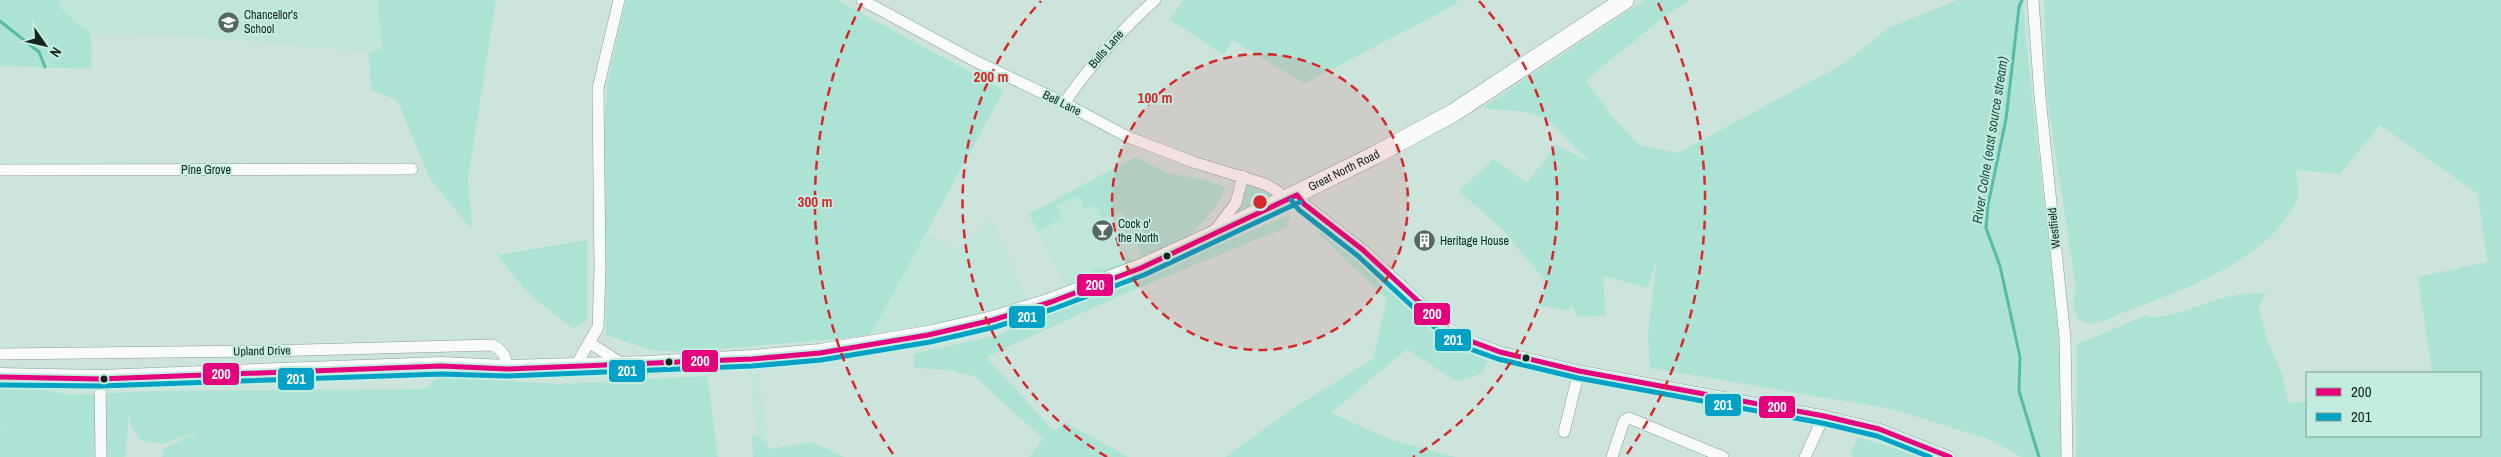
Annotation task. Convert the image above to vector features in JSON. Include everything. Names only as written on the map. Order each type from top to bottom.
[{"type":"main road","name":"Great North Road","points":[[0,377],[100,379],[441,366],[507,369],[752,360],[820,353],[928,335],[993,320],[1051,302],[1141,268],[1291,198],[1452,113],[1625,0]]},
{"type":"street","points":[[575,367],[598,327],[598,88],[619,0]]},
{"type":"street","name":"Bell Lane","points":[[862,0],[975,61],[1064,102],[1128,136],[1159,150],[1243,176],[1304,204],[1364,250],[1448,328],[1473,342],[1500,352],[1579,371],[1824,416],[1880,429],[1950,457]]},
{"type":"street","name":"Bulls Lane","points":[[1064,102],[1124,28],[1155,0]]},
{"type":"street","name":"Westfield","points":[[2033,0],[2040,97],[2065,338],[2067,457]]},
{"type":"street","name":"Pine Grove","points":[[0,170],[412,169]]},
{"type":"street","points":[[1209,237],[1236,203],[1243,176]]},
{"type":"street","points":[[590,342],[624,365]]},
{"type":"street","name":"Upland Drive","points":[[0,354],[283,351],[492,345],[501,350],[506,356],[507,369]]},
{"type":"street","points":[[1564,432],[1579,371]]},
{"type":"street","points":[[100,379],[101,457]]},
{"type":"street","points":[[1805,457],[1824,416]]},
{"type":"street","points":[[1612,457],[1624,421],[1629,418],[1723,457]]},
{"type":"shaded area","points":[[0,0],[59,0],[61,9],[91,34],[92,69],[0,66]]},
{"type":"shaded area","name":"Chancellor's School","points":[[59,0],[378,0],[382,50],[369,52],[176,35],[91,34],[61,9]]},
{"type":"shaded area","points":[[378,0],[496,0],[468,178],[472,230],[430,179],[397,100],[371,90],[369,52],[382,50]]},
{"type":"shaded area","points":[[626,0],[837,0],[1004,90],[870,336],[685,352],[650,350],[606,335],[604,134],[607,85]]},
{"type":"shaded area","points":[[1184,0],[1456,0],[1458,3],[1304,84],[1233,40],[1223,55],[1169,19]]},
{"type":"shaded area","points":[[1645,0],[1691,0],[1669,13],[1586,80],[1610,114],[1639,145],[1678,153],[1845,63],[1888,28],[1957,0],[2023,0],[2057,323],[2061,390],[2061,457],[2021,457],[1991,440],[1892,409],[1650,368],[1648,335],[1657,256],[1648,288],[1603,276],[1606,316],[1578,317],[1571,304],[1568,311],[1538,305],[1547,283],[1501,228],[1459,191],[1493,159],[1527,183],[1556,145],[1590,162],[1547,119],[1526,112],[1482,108]]},
{"type":"shaded area","points":[[2044,0],[2501,0],[2501,457],[2076,457],[2077,344],[2147,315],[2148,317],[2158,317],[2186,311],[2228,297],[2255,293],[2266,293],[2258,306],[2267,340],[2282,374],[2288,403],[2306,402],[2306,437],[2481,437],[2481,372],[2432,372],[2418,277],[2487,262],[2478,194],[2380,125],[2340,174],[2296,170],[2298,190],[2294,206],[2270,236],[2250,253],[2227,268],[2203,280],[2103,321],[2089,324],[2079,320],[2075,312],[2074,296],[2076,288],[2047,97]]},
{"type":"shaded area","points":[[1135,157],[1167,173],[1206,180],[1226,188],[1215,208],[1189,236],[1133,263],[1066,287],[1029,214]]},
{"type":"shaded area","points":[[1135,157],[1167,173],[1206,180],[1226,188],[1215,208],[1189,236],[1142,257],[1124,211],[1102,218],[1096,204],[1085,209],[1079,196],[1056,205],[1062,219],[1038,231],[1029,214]]},
{"type":"shaded area","points":[[1252,185],[1273,196],[1232,217],[1247,186]]},
{"type":"shaded area","points":[[1291,215],[1285,228],[1126,293],[986,357],[1054,431],[1065,422],[1128,457],[1029,457],[1043,439],[974,376],[948,370],[914,368],[914,354],[994,336]]},
{"type":"shaded area","points":[[991,219],[1028,300],[935,324],[870,336],[927,233],[955,251]]},
{"type":"shaded area","points":[[1320,227],[1394,292],[1454,340],[1491,352],[1483,373],[1457,382],[1407,349],[1331,413],[1392,440],[1456,457],[1225,457],[1298,405],[1373,359],[1387,299],[1316,231]]},
{"type":"shaded area","points":[[587,240],[587,320],[573,329],[528,293],[497,255]]},
{"type":"shaded area","points":[[1128,256],[1133,263],[1091,279],[1091,270],[1098,267],[1102,270],[1125,262],[1122,258]]},
{"type":"shaded area","points":[[750,373],[759,375],[769,449],[812,442],[844,457],[753,457],[752,435],[757,435]]},
{"type":"shaded area","points":[[707,376],[718,457],[162,457],[163,449],[200,430],[163,444],[142,441],[132,428],[129,415],[125,457],[0,457],[0,430],[17,432],[0,429],[0,387],[43,389],[68,395],[156,391],[426,389],[438,377],[561,384]]},
{"type":"shaded area","points":[[752,435],[757,435],[769,449],[812,442],[844,457],[753,457]]},
{"type":"shaded area","points":[[1858,437],[1921,457],[1854,457],[1850,455]]},
{"type":"waterway","name":"River Colne (east source stream)","points":[[2022,0],[2019,7],[2006,119],[1988,205],[1986,228],[2000,266],[2020,357],[2019,391],[2039,457]]},
{"type":"waterway","points":[[0,21],[39,52],[45,67]]},
{"type":"transit line","name":"200","points":[[1297,195],[1304,204],[1363,250],[1448,329],[1473,342],[1500,352],[1579,371],[1824,416],[1879,429],[1950,457]]},
{"type":"transit line","name":"200","points":[[0,377],[100,379],[441,366],[507,369],[752,359],[820,353],[928,335],[993,320],[1051,302],[1141,268],[1297,195]]},
{"type":"transit line","name":"201","points":[[1291,200],[1299,210],[1358,256],[1443,335],[1470,349],[1498,359],[1578,378],[1822,423],[1877,436],[1930,457]]},
{"type":"transit line","name":"201","points":[[0,385],[100,386],[441,374],[507,376],[752,366],[821,360],[930,342],[995,327],[1053,309],[1144,275],[1300,202]]},
{"type":"place","name":"Chancellor's School","points":[[228,22]]},
{"type":"place","name":"Cock o' the North","points":[[1102,231]]},
{"type":"place","name":"Heritage House","points":[[1424,241]]}]
